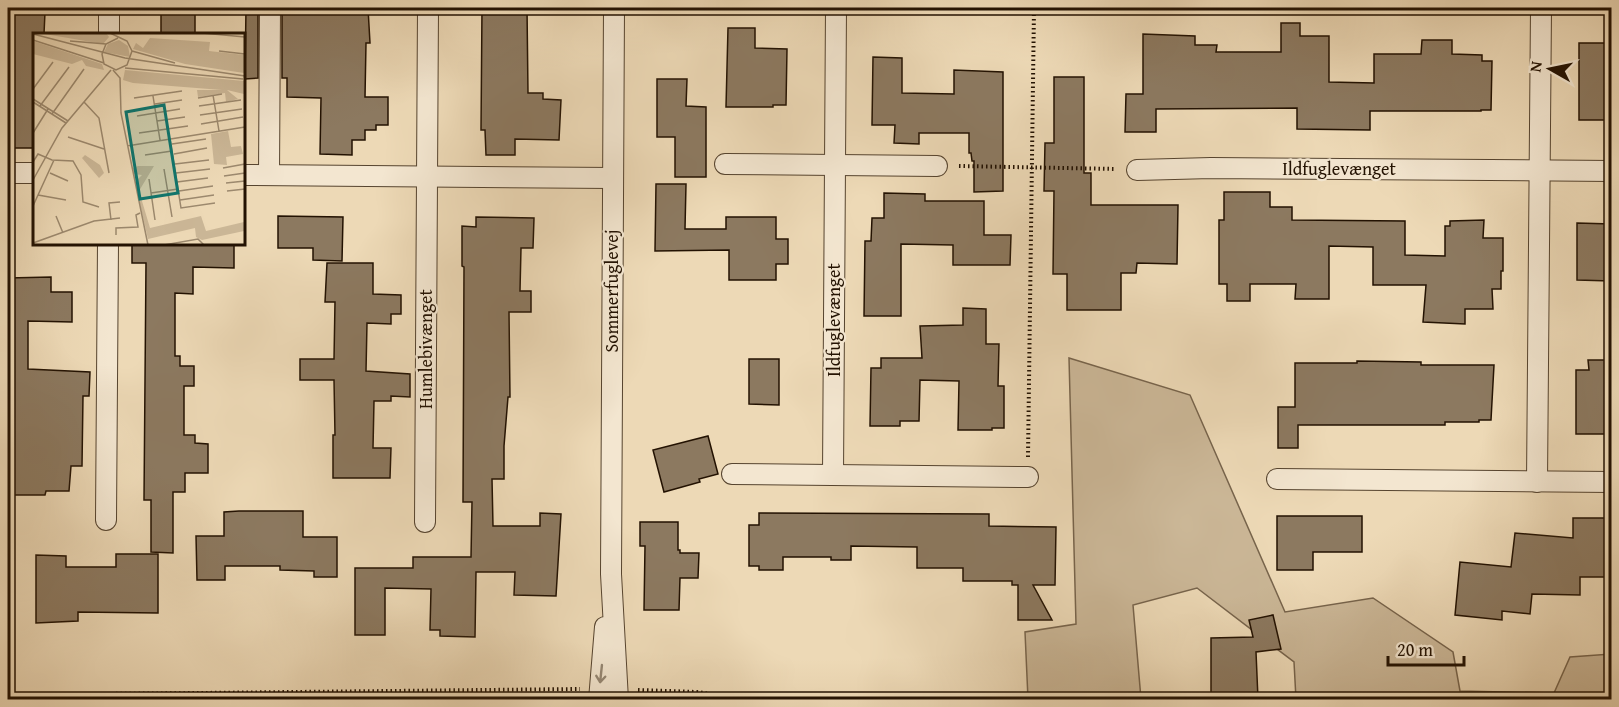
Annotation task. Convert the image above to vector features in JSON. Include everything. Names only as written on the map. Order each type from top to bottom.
[{"type":"street","points":[[109,8],[109,33]]},
{"type":"street","points":[[270,8],[270,175]]},
{"type":"street","name":"Humlebivænget","points":[[425,522],[428,8]]},
{"type":"street","name":"Sommerfuglevej","points":[[609,694],[614,8]]},
{"type":"street","name":"Ildfuglevænget","points":[[833,475],[836,8]]},
{"type":"street","points":[[1537,482],[1542,8]]},
{"type":"street","points":[[725,164],[937,166]]},
{"type":"street","name":"Ildfuglevænget","points":[[1137,170],[1223,168],[1611,171]]},
{"type":"street","points":[[8,173],[33,173]]},
{"type":"street","points":[[244,175],[613,178]]},
{"type":"street","points":[[106,520],[108,244]]},
{"type":"street","points":[[732,474],[1028,477]]},
{"type":"street","points":[[1277,479],[1611,482]]},
{"type":"path","points":[[1028,477],[1034,8]]},
{"type":"path","points":[[937,166],[1137,170]]},
{"type":"path","points":[[8,695],[697,692],[751,699]]},
{"type":"path","points":[[369,699],[370,693]]},
{"type":"shaded area","points":[[1069,358],[1190,395],[1285,612],[1373,598],[1453,652],[1460,691],[1554,693],[1570,657],[1611,654],[1611,699],[1296,699],[1294,662],[1197,588],[1133,605],[1141,699],[1028,699],[1025,632],[1076,624]]},
{"type":"building","points":[[8,8],[35,8],[35,12],[45,12],[44,33],[33,33],[33,148],[8,148]]},
{"type":"building","points":[[161,8],[195,8],[195,33],[161,33]]},
{"type":"building","points":[[246,8],[258,8],[258,78],[245,79]]},
{"type":"building","points":[[368,8],[370,43],[366,43],[365,97],[388,97],[388,125],[376,125],[376,130],[365,130],[365,140],[352,140],[352,155],[320,154],[321,98],[287,97],[287,78],[282,78],[282,9]]},
{"type":"building","points":[[482,8],[527,8],[528,93],[543,93],[543,99],[561,100],[559,140],[515,139],[515,155],[486,155],[485,130],[481,130]]},
{"type":"building","points":[[1281,23],[1300,23],[1300,36],[1329,36],[1329,82],[1374,83],[1374,54],[1421,54],[1422,40],[1452,40],[1452,54],[1482,55],[1482,61],[1492,61],[1491,110],[1370,111],[1370,130],[1297,129],[1297,108],[1156,109],[1156,132],[1125,132],[1126,94],[1143,94],[1143,34],[1195,36],[1195,45],[1217,45],[1216,52],[1281,52]]},
{"type":"building","points":[[728,28],[755,28],[755,48],[787,49],[786,105],[726,107]]},
{"type":"building","points":[[1579,43],[1609,43],[1611,120],[1579,120]]},
{"type":"building","points":[[873,57],[902,58],[902,93],[954,94],[954,70],[1003,72],[1003,191],[974,192],[974,161],[969,153],[969,133],[919,133],[919,144],[894,143],[895,125],[872,125]]},
{"type":"building","points":[[1054,77],[1084,77],[1084,173],[1091,173],[1091,205],[1178,205],[1177,264],[1137,263],[1136,273],[1121,273],[1121,310],[1067,310],[1067,274],[1053,274],[1054,191],[1044,191],[1045,143],[1054,143]]},
{"type":"building","points":[[657,79],[687,79],[686,106],[706,107],[706,177],[675,177],[675,137],[657,137]]},
{"type":"building","points":[[656,184],[686,184],[685,229],[726,229],[726,217],[776,217],[776,239],[788,239],[788,264],[776,264],[776,280],[729,280],[729,250],[655,251]]},
{"type":"building","points":[[1224,192],[1270,192],[1270,207],[1292,207],[1292,220],[1405,221],[1405,255],[1445,256],[1445,226],[1450,226],[1450,221],[1484,220],[1483,238],[1503,238],[1501,289],[1492,289],[1493,309],[1465,309],[1465,324],[1423,322],[1426,285],[1373,285],[1373,247],[1329,246],[1329,299],[1295,299],[1296,284],[1250,284],[1250,301],[1227,301],[1227,284],[1219,284],[1219,220],[1224,220]]},
{"type":"building","points":[[884,193],[925,194],[925,201],[984,201],[984,235],[1011,235],[1010,265],[953,265],[953,245],[901,244],[901,316],[864,316],[865,241],[871,241],[872,218],[884,218]]},
{"type":"building","points":[[278,216],[343,217],[342,261],[313,260],[313,248],[278,248]]},
{"type":"building","points":[[476,217],[534,218],[533,248],[521,248],[520,291],[531,291],[531,312],[509,312],[510,397],[508,397],[504,446],[504,479],[492,479],[493,526],[540,526],[540,513],[561,514],[556,596],[514,595],[515,572],[476,572],[475,637],[440,636],[440,630],[430,630],[431,589],[385,588],[385,635],[355,635],[355,568],[413,568],[413,557],[471,557],[472,502],[463,502],[464,267],[462,266],[462,226],[476,227]]},
{"type":"building","points":[[1577,223],[1611,224],[1611,281],[1577,280]]},
{"type":"building","points":[[132,244],[234,244],[234,268],[193,267],[193,294],[175,293],[175,356],[180,356],[180,366],[194,366],[194,386],[184,386],[184,435],[195,435],[195,443],[208,444],[208,473],[185,473],[185,492],[173,492],[173,553],[151,552],[151,500],[144,500],[146,263],[132,263]]},
{"type":"building","points":[[327,263],[373,263],[373,294],[401,295],[401,314],[391,314],[391,324],[367,323],[366,371],[410,374],[410,397],[391,396],[391,401],[374,401],[373,448],[391,448],[390,478],[333,478],[334,380],[300,380],[300,359],[334,359],[335,302],[325,302]]},
{"type":"building","points":[[51,277],[51,292],[72,292],[72,322],[28,321],[28,369],[90,372],[89,396],[83,396],[82,466],[71,466],[69,491],[46,491],[45,495],[13,495],[14,373],[8,372],[8,278]]},
{"type":"building","points":[[963,308],[986,309],[986,344],[999,344],[998,386],[1004,386],[1004,428],[958,430],[959,381],[920,380],[919,421],[900,421],[900,426],[870,426],[871,368],[881,368],[881,358],[922,358],[920,326],[963,325]]},
{"type":"building","points":[[749,359],[779,359],[779,405],[749,404]]},
{"type":"building","points":[[1588,360],[1608,360],[1608,434],[1576,434],[1576,370],[1589,370]]},
{"type":"building","points":[[1357,361],[1421,362],[1421,365],[1494,365],[1491,420],[1445,422],[1445,425],[1298,425],[1298,448],[1278,448],[1278,407],[1295,407],[1295,363],[1357,363]]},
{"type":"building","points":[[708,436],[718,474],[699,479],[700,482],[664,492],[653,450]]},
{"type":"building","points":[[303,511],[303,537],[337,537],[337,577],[314,577],[314,571],[280,570],[280,566],[225,566],[225,580],[197,580],[196,536],[224,536],[224,512]]},
{"type":"building","points":[[759,513],[989,514],[989,526],[1056,527],[1055,585],[1033,585],[1052,620],[1018,620],[1018,585],[1012,585],[1012,581],[963,581],[963,568],[917,568],[917,547],[851,546],[851,560],[831,560],[831,557],[783,557],[783,570],[759,570],[759,566],[749,566],[749,525],[759,525]]},
{"type":"building","points":[[1277,516],[1362,516],[1362,552],[1313,552],[1313,570],[1277,570]]},
{"type":"building","points":[[1573,518],[1611,518],[1611,577],[1580,577],[1580,595],[1532,594],[1530,614],[1502,611],[1502,620],[1455,615],[1460,562],[1511,567],[1515,533],[1573,538]]},
{"type":"building","points":[[640,522],[678,522],[678,550],[680,553],[699,553],[698,578],[680,578],[679,610],[644,610],[645,546],[640,546]]},
{"type":"building","points":[[116,554],[158,554],[158,613],[78,612],[78,621],[36,623],[36,555],[66,556],[66,567],[116,567]]},
{"type":"building","points":[[1273,615],[1281,649],[1256,652],[1258,699],[1211,699],[1211,638],[1253,637],[1249,620]]}]
